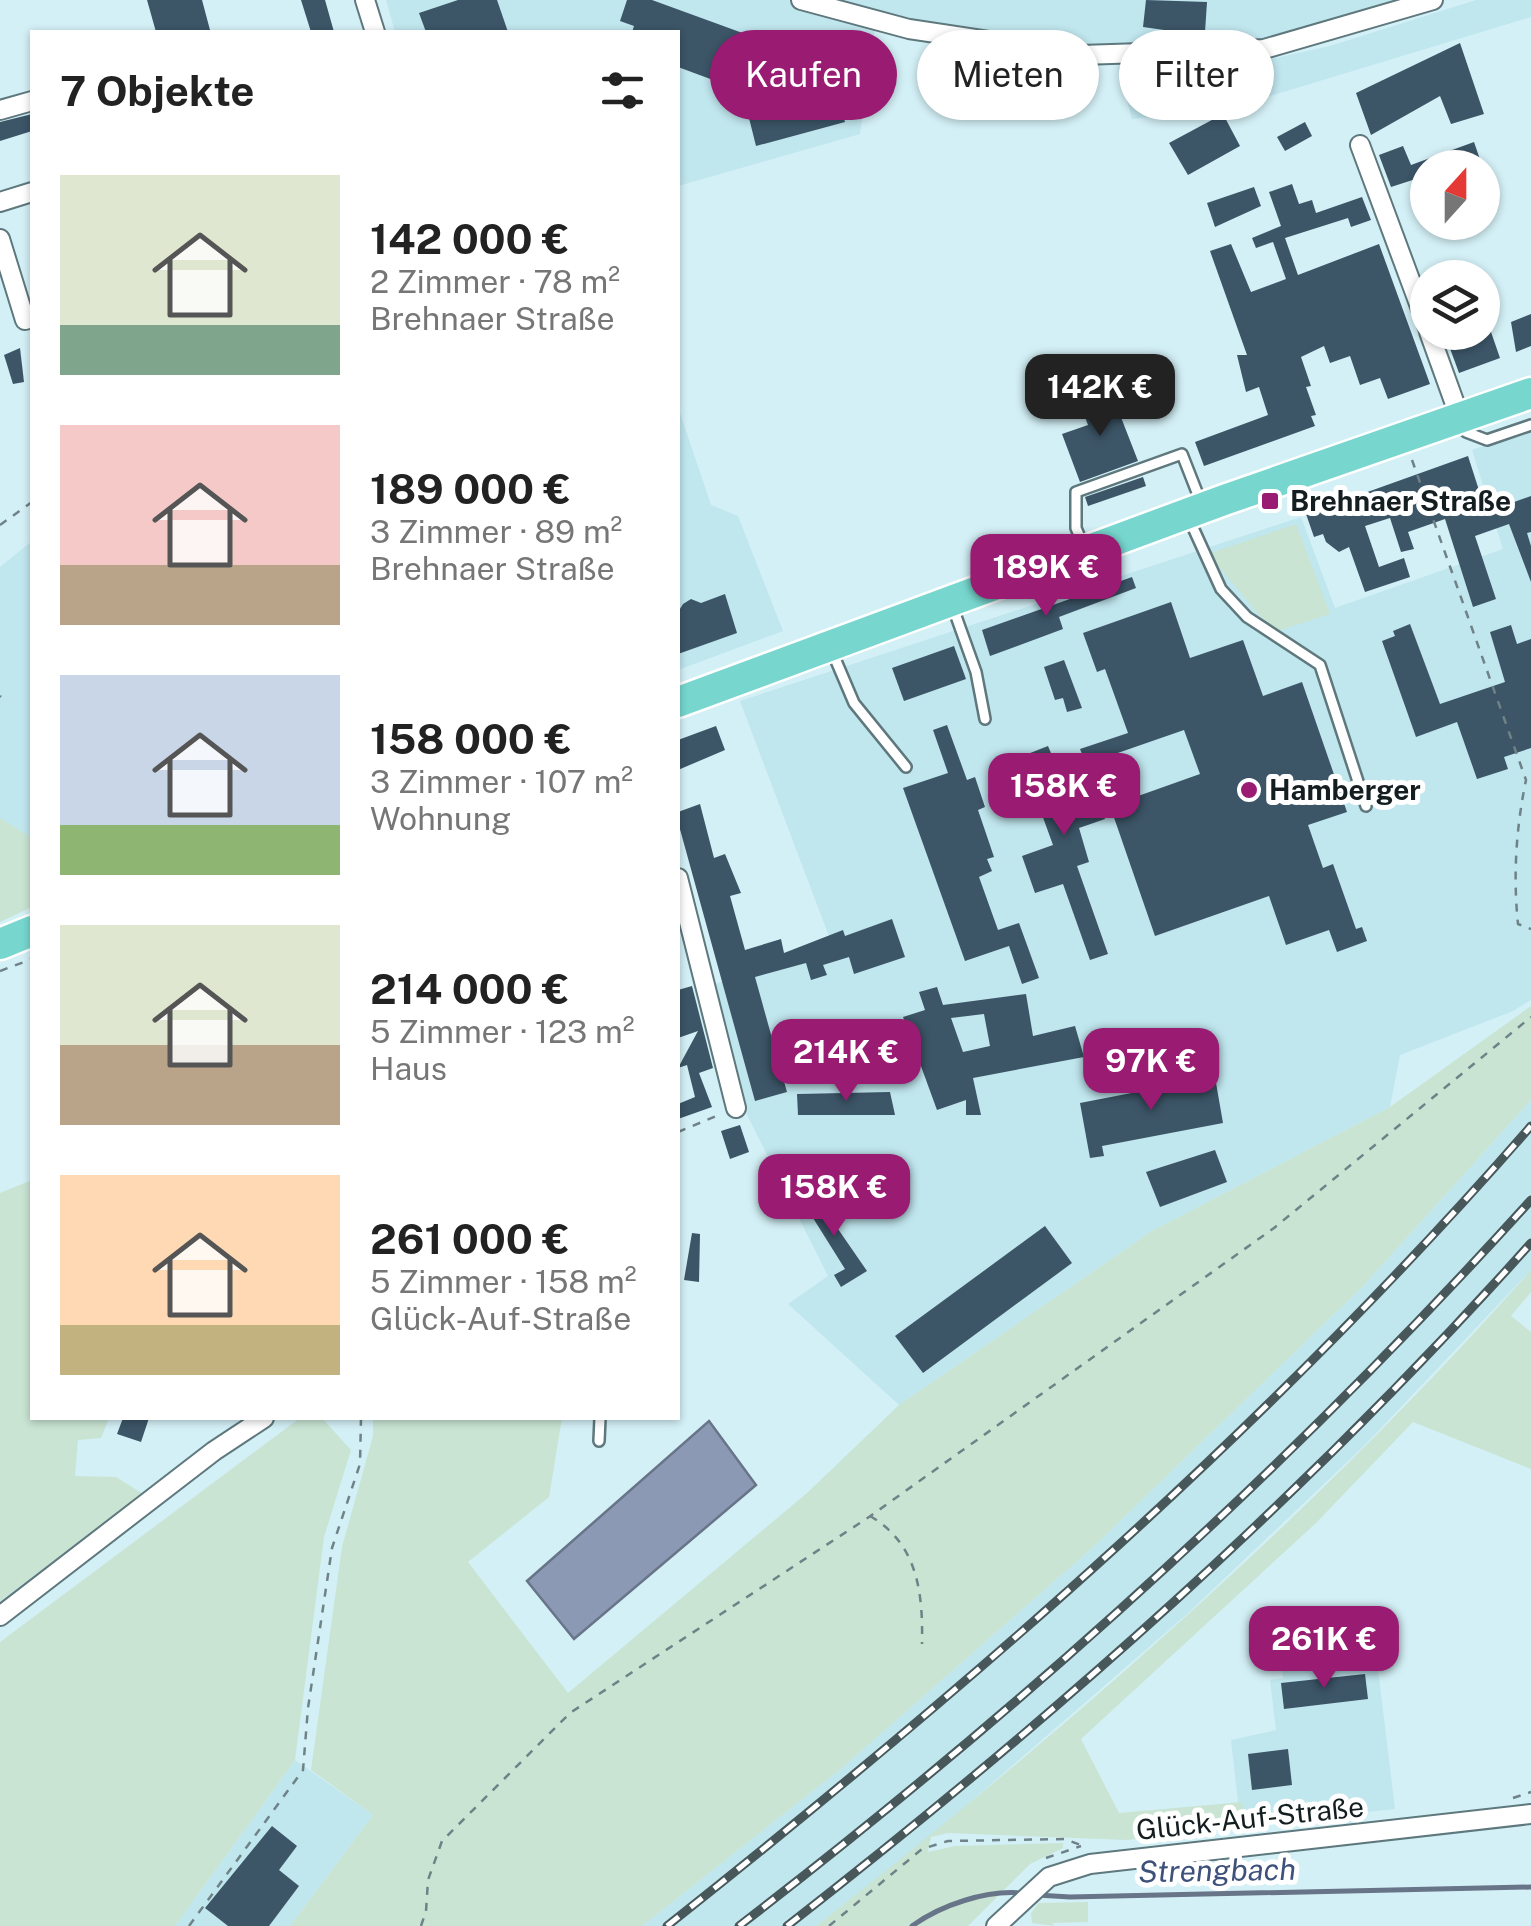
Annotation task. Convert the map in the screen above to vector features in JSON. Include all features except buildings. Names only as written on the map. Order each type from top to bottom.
[{"type":"main road","points":[[680,701],[1195,510],[1531,393]]},
{"type":"main road","points":[[0,944],[30,932]]},
{"type":"street","points":[[365,0],[375,30]]},
{"type":"street","points":[[801,0],[859,18],[945,36],[1098,55],[1264,49],[1433,0]]},
{"type":"street","points":[[0,110],[30,102]]},
{"type":"street","points":[[1360,145],[1410,281]]},
{"type":"street","points":[[0,202],[30,193]]},
{"type":"street","points":[[0,239],[25,320],[30,319]]},
{"type":"street","points":[[1435,350],[1460,418]]},
{"type":"street","points":[[680,893],[736,1108]]},
{"type":"street","points":[[0,1616],[214,1451],[261,1420]]},
{"type":"street","name":"Glück-Auf-Straße","points":[[1011,1918],[1049,1877],[1090,1864],[1531,1814]]},
{"type":"lane","points":[[1460,418],[1466,432],[1487,440],[1531,424]]},
{"type":"lane","points":[[1086,551],[1076,528],[1076,492],[1182,454],[1195,510],[1221,589],[1247,616],[1320,665],[1366,806]]},
{"type":"lane","points":[[951,602],[976,672],[985,720]]},
{"type":"lane","points":[[830,646],[854,704],[906,767]]},
{"type":"lane","points":[[599,1441],[600,1420]]},
{"type":"path","points":[[1403,440],[1526,780],[1517,833],[1516,899],[1518,924],[1531,929]]},
{"type":"path","points":[[0,525],[30,503]]},
{"type":"path","points":[[0,971],[30,960]]},
{"type":"path","points":[[421,1926],[428,1880],[442,1840],[570,1713],[869,1517],[1274,1228],[1531,1017]]},
{"type":"path","points":[[680,1131],[736,1108]]},
{"type":"path","points":[[189,1926],[303,1770],[308,1708],[332,1548],[360,1464],[361,1420]]},
{"type":"path","points":[[869,1517],[901,1541],[923,1596],[922,1644]]},
{"type":"shaded area","points":[[386,0],[1418,0],[1274,38],[1274,30],[1119,30],[1119,48],[1099,49],[1099,30],[979,30],[877,13],[875,30],[710,30],[710,120],[862,120],[860,134],[680,185],[680,30],[394,30]]},
{"type":"shaded area","points":[[1476,0],[1531,0],[1531,17],[1274,95],[1274,58],[1330,46]]},
{"type":"shaded area","points":[[680,413],[711,505],[738,516],[783,631],[680,669]]},
{"type":"shaded area","points":[[1531,429],[1531,1000],[1513,1011],[1400,1055],[1390,1107],[1152,1231],[899,1405],[788,1304],[828,1276],[747,1115],[713,985],[830,939],[740,701],[1301,517],[1335,608],[1503,549],[1472,450]]},
{"type":"shaded area","points":[[30,543],[30,837],[0,818],[0,567]]},
{"type":"shaded area","points":[[1531,1100],[1531,1270],[1364,1446],[1186,1615],[930,1837],[816,1926],[642,1926],[843,1767],[1092,1548],[1363,1286]]},
{"type":"shaded area","points":[[709,1421],[756,1485],[574,1639],[527,1581]]},
{"type":"shaded area","points":[[1369,1652],[1377,1661],[1395,1809],[1246,1825],[1238,1802],[1231,1740],[1276,1730],[1270,1680],[1283,1678],[1281,1662]]},
{"type":"shaded area","points":[[295,1760],[373,1815],[290,1926],[175,1926]]},
{"type":"green space","points":[[1296,524],[1330,614],[1274,632],[1208,554]]},
{"type":"green space","points":[[0,818],[30,837],[30,908],[0,922]]},
{"type":"green space","points":[[1531,1006],[1531,1100],[1363,1286],[1092,1548],[843,1767],[642,1926],[290,1926],[373,1815],[311,1770],[342,1547],[373,1436],[373,1420],[562,1420],[549,1497],[468,1562],[568,1693],[807,1493],[899,1405],[1152,1231],[1390,1107]]},
{"type":"green space","points":[[30,1181],[30,1420],[108,1420],[101,1438],[78,1440],[75,1476],[116,1477],[143,1494],[0,1601],[0,1193]]},
{"type":"green space","points":[[1531,1270],[1531,1292],[1511,1316],[1531,1332],[1531,1469],[1413,1422],[1316,1523],[1081,1739],[1119,1813],[1242,1802],[1246,1825],[1127,1840],[948,1833],[931,1837],[928,1852],[955,1846],[1063,1843],[1063,1848],[1030,1864],[968,1926],[816,1926],[1005,1774],[1188,1614],[1365,1447]]},
{"type":"green space","points":[[297,1420],[324,1420],[351,1450],[324,1537],[295,1760],[175,1926],[0,1926],[0,1642]]},
{"type":"green space","points":[[1088,1902],[1088,1922],[1052,1923],[1054,1926],[1032,1923],[1031,1913],[1039,1903]]},
{"type":"waterway","name":"Strengbach","points":[[1037,1895],[1531,1887]]},
{"type":"waterway","name":"Strengbach","points":[[912,1926],[964,1900],[1021,1893]]},
{"type":"railway","points":[[667,1926],[896,1740],[1118,1546],[1330,1342],[1531,1126]]},
{"type":"railway","points":[[739,1926],[949,1758],[1152,1581],[1346,1395],[1531,1200]]},
{"type":"railway","points":[[787,1926],[984,1767],[1174,1601],[1357,1427],[1531,1243]]},
{"type":"place","name":"Brehnaer Straße","points":[[1270,501]]},
{"type":"place","name":"Hamberger","points":[[1249,790]]}]
